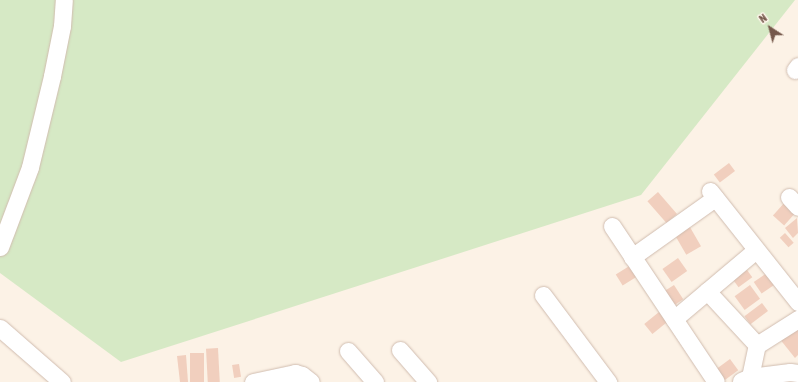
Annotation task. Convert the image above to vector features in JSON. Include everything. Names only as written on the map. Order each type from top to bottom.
[{"type":"street","points":[[0,247],[30,167],[52,76],[62,26],[64,0]]},
{"type":"street","points":[[632,257],[712,194],[798,302]]},
{"type":"street","points":[[612,226],[716,382]]},
{"type":"street","points":[[674,319],[756,250]]},
{"type":"street","points":[[708,291],[757,345]]},
{"type":"street","points":[[543,295],[608,382]]},
{"type":"street","points":[[798,318],[757,345],[745,380],[790,372],[798,373]]},
{"type":"street","points":[[0,328],[62,382]]},
{"type":"street","points":[[400,350],[428,382]]},
{"type":"street","points":[[348,351],[375,382]]},
{"type":"street","points":[[253,382],[295,374],[302,375],[311,382]]},
{"type":"green space","points":[[0,0],[795,0],[641,195],[121,362],[0,273]]},
{"type":"building","points":[[729,163],[735,171],[720,182],[714,174]]},
{"type":"building","points":[[658,192],[677,214],[666,223],[647,201]]},
{"type":"building","points":[[785,202],[796,212],[784,225],[773,215]]},
{"type":"building","points":[[797,218],[798,233],[793,238],[785,228]]},
{"type":"building","points":[[687,222],[701,246],[686,255],[672,230]]},
{"type":"building","points":[[785,233],[794,243],[788,247],[780,238]]},
{"type":"building","points":[[678,258],[687,271],[672,282],[662,269]]},
{"type":"building","points":[[631,265],[638,276],[623,286],[616,275]]},
{"type":"building","points":[[747,270],[752,277],[739,287],[733,280]]},
{"type":"building","points":[[767,273],[775,285],[762,294],[754,282]]},
{"type":"building","points":[[674,285],[683,299],[672,307],[662,293]]},
{"type":"building","points":[[750,285],[760,299],[745,310],[735,296]]},
{"type":"building","points":[[762,303],[768,311],[750,324],[744,316]]},
{"type":"building","points":[[659,312],[667,322],[652,334],[644,324]]},
{"type":"building","points":[[798,322],[798,355],[795,358],[779,338]]},
{"type":"building","points":[[218,348],[220,382],[208,382],[206,349]]},
{"type":"building","points":[[190,353],[204,353],[204,382],[190,382]]},
{"type":"building","points":[[186,355],[188,382],[180,382],[177,356]]},
{"type":"building","points":[[730,359],[738,370],[723,381],[715,370]]},
{"type":"building","points":[[239,364],[241,377],[234,378],[232,365]]}]
